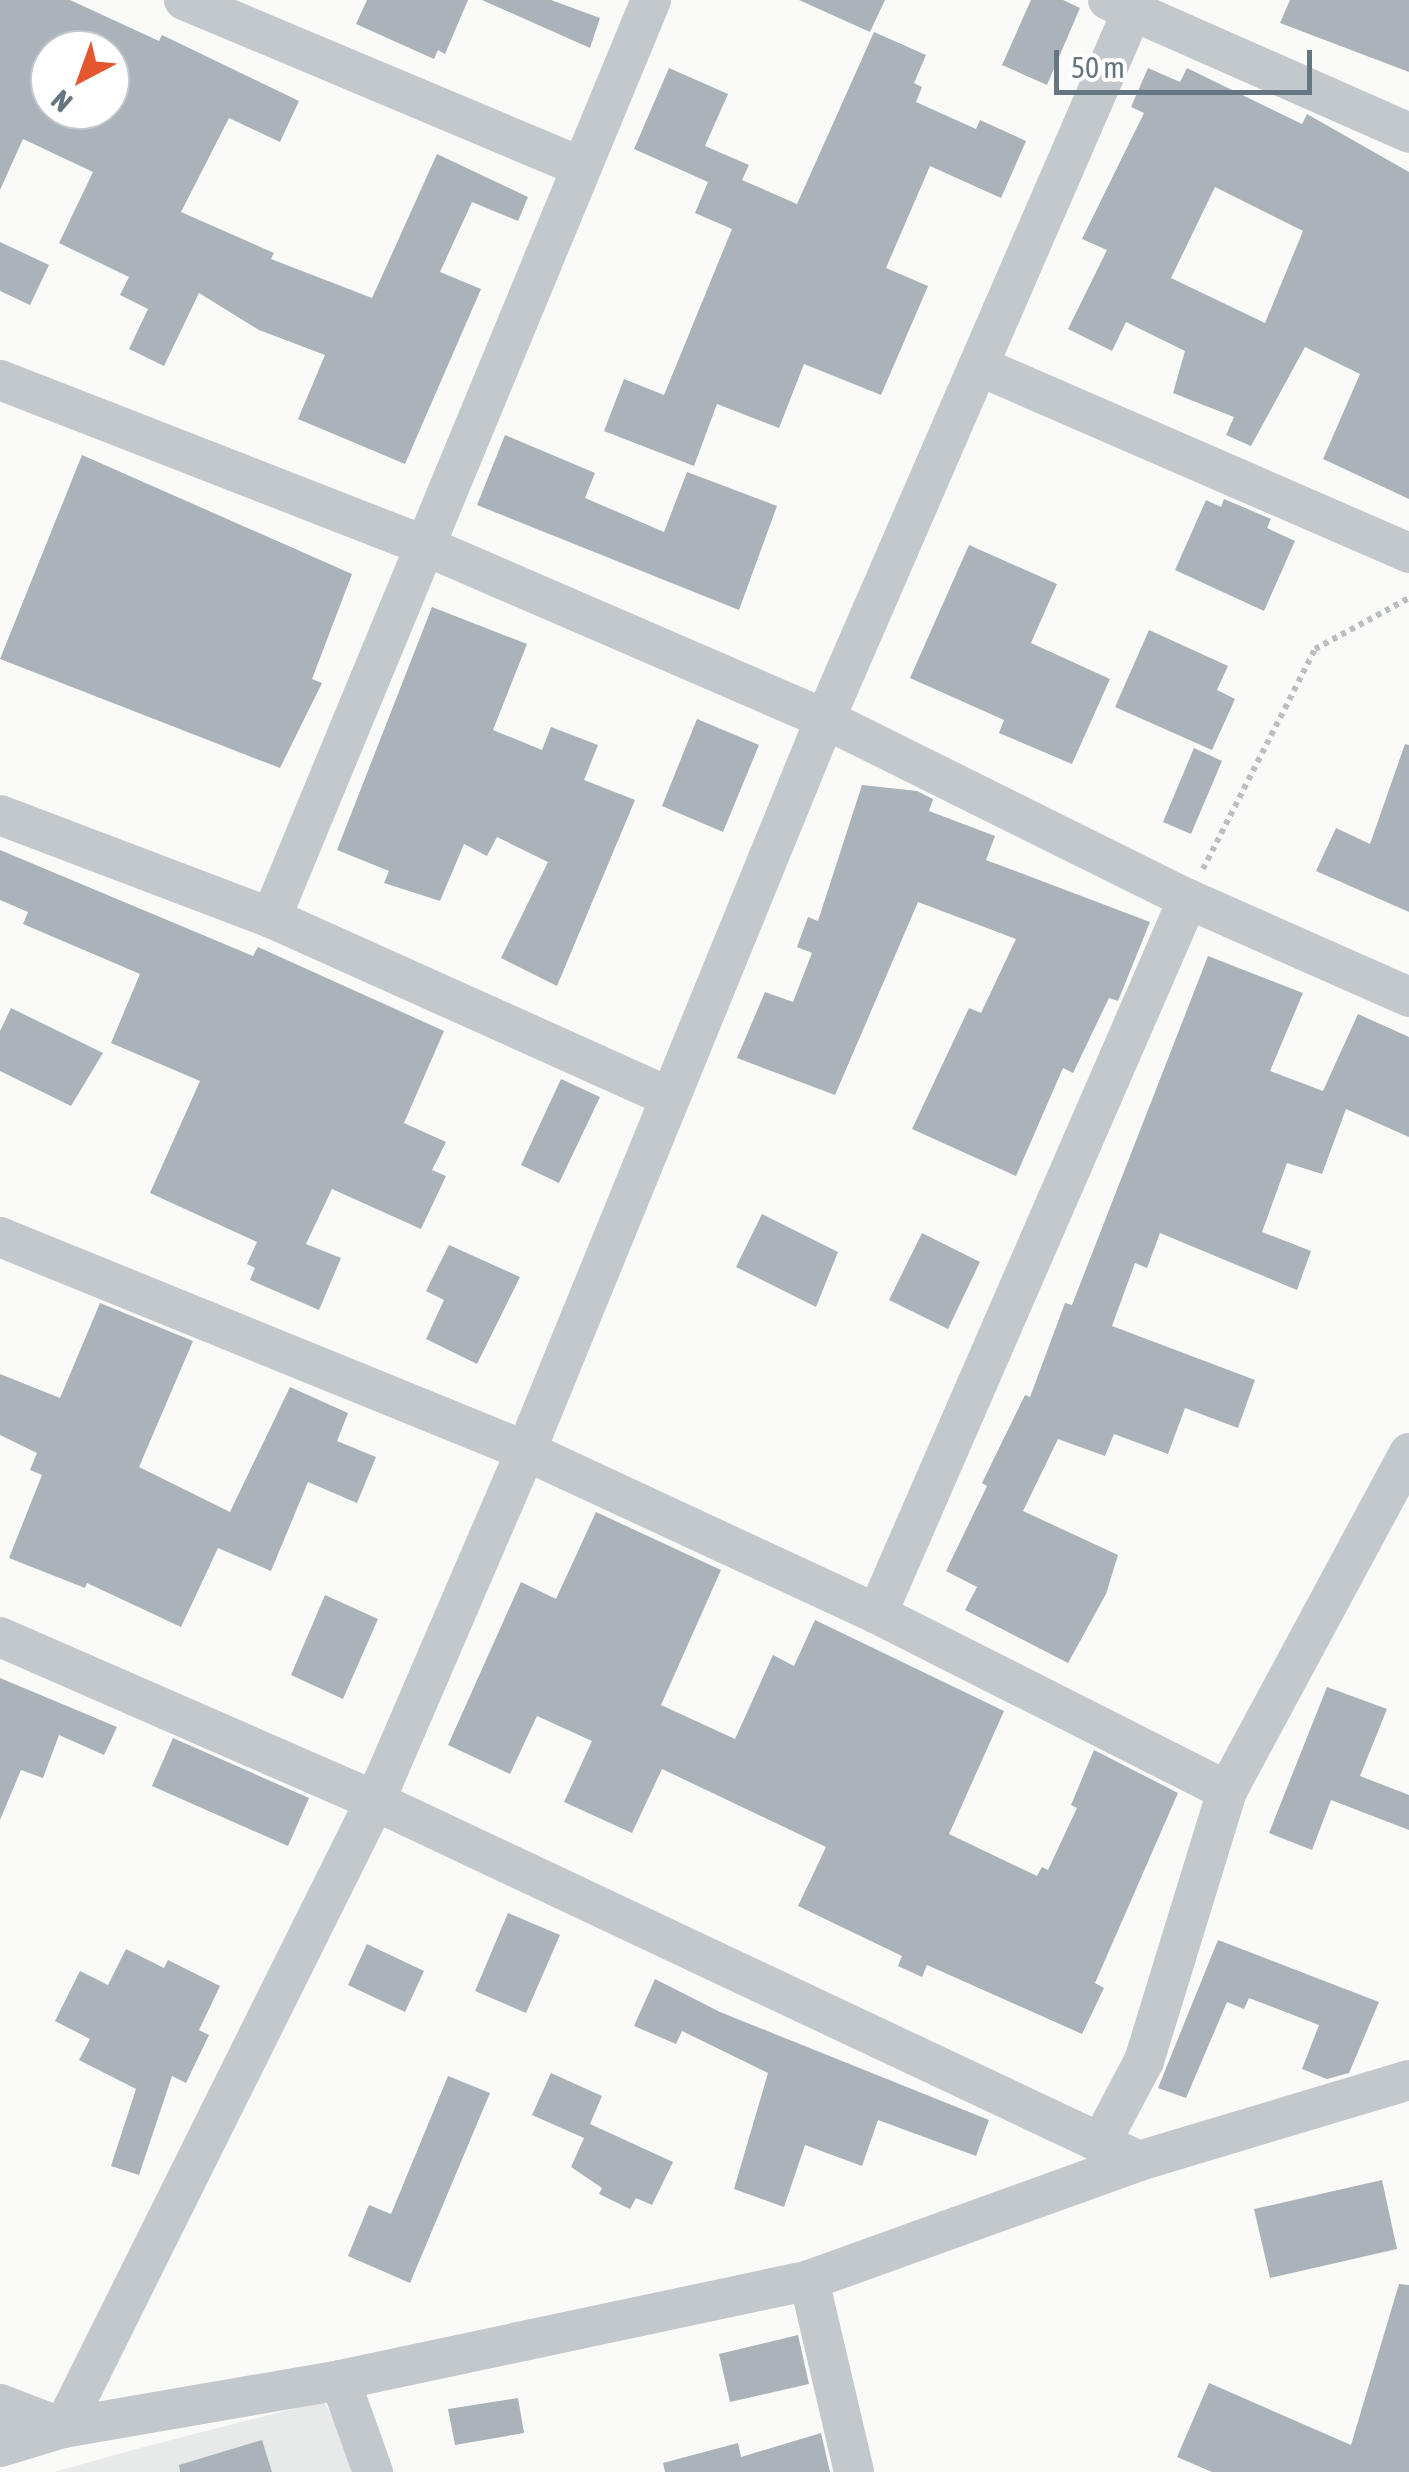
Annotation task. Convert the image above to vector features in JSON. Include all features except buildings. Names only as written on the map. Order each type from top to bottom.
[{"type":"street","points":[[184,0],[581,167]]},
{"type":"street","points":[[271,918],[651,0]]},
{"type":"street","points":[[63,2428],[376,1801],[526,1451],[825,719],[979,366],[1125,4],[1409,133]]},
{"type":"street","points":[[979,366],[1409,553]]},
{"type":"street","points":[[0,380],[424,545],[825,719],[1188,899],[1409,997]]},
{"type":"street","points":[[0,815],[271,918],[670,1098]]},
{"type":"street","points":[[877,1614],[1188,899]]},
{"type":"street","points":[[0,1237],[526,1451],[877,1614],[1227,1790]]},
{"type":"street","points":[[1100,2144],[1144,2061],[1227,1790],[1409,1453]]},
{"type":"street","points":[[0,1637],[376,1801],[1140,2161]]},
{"type":"street","points":[[0,2447],[63,2428],[340,2380],[809,2280],[1140,2161],[1409,2080]]},
{"type":"street","points":[[809,2280],[854,2472]]},
{"type":"street","points":[[340,2380],[373,2472]]},
{"type":"street","points":[[0,2404],[63,2428]]},
{"type":"path","points":[[1188,899],[1316,649],[1409,598]]},
{"type":"shaded area","points":[[324,2401],[359,2472],[54,2472],[140,2448]]}]
